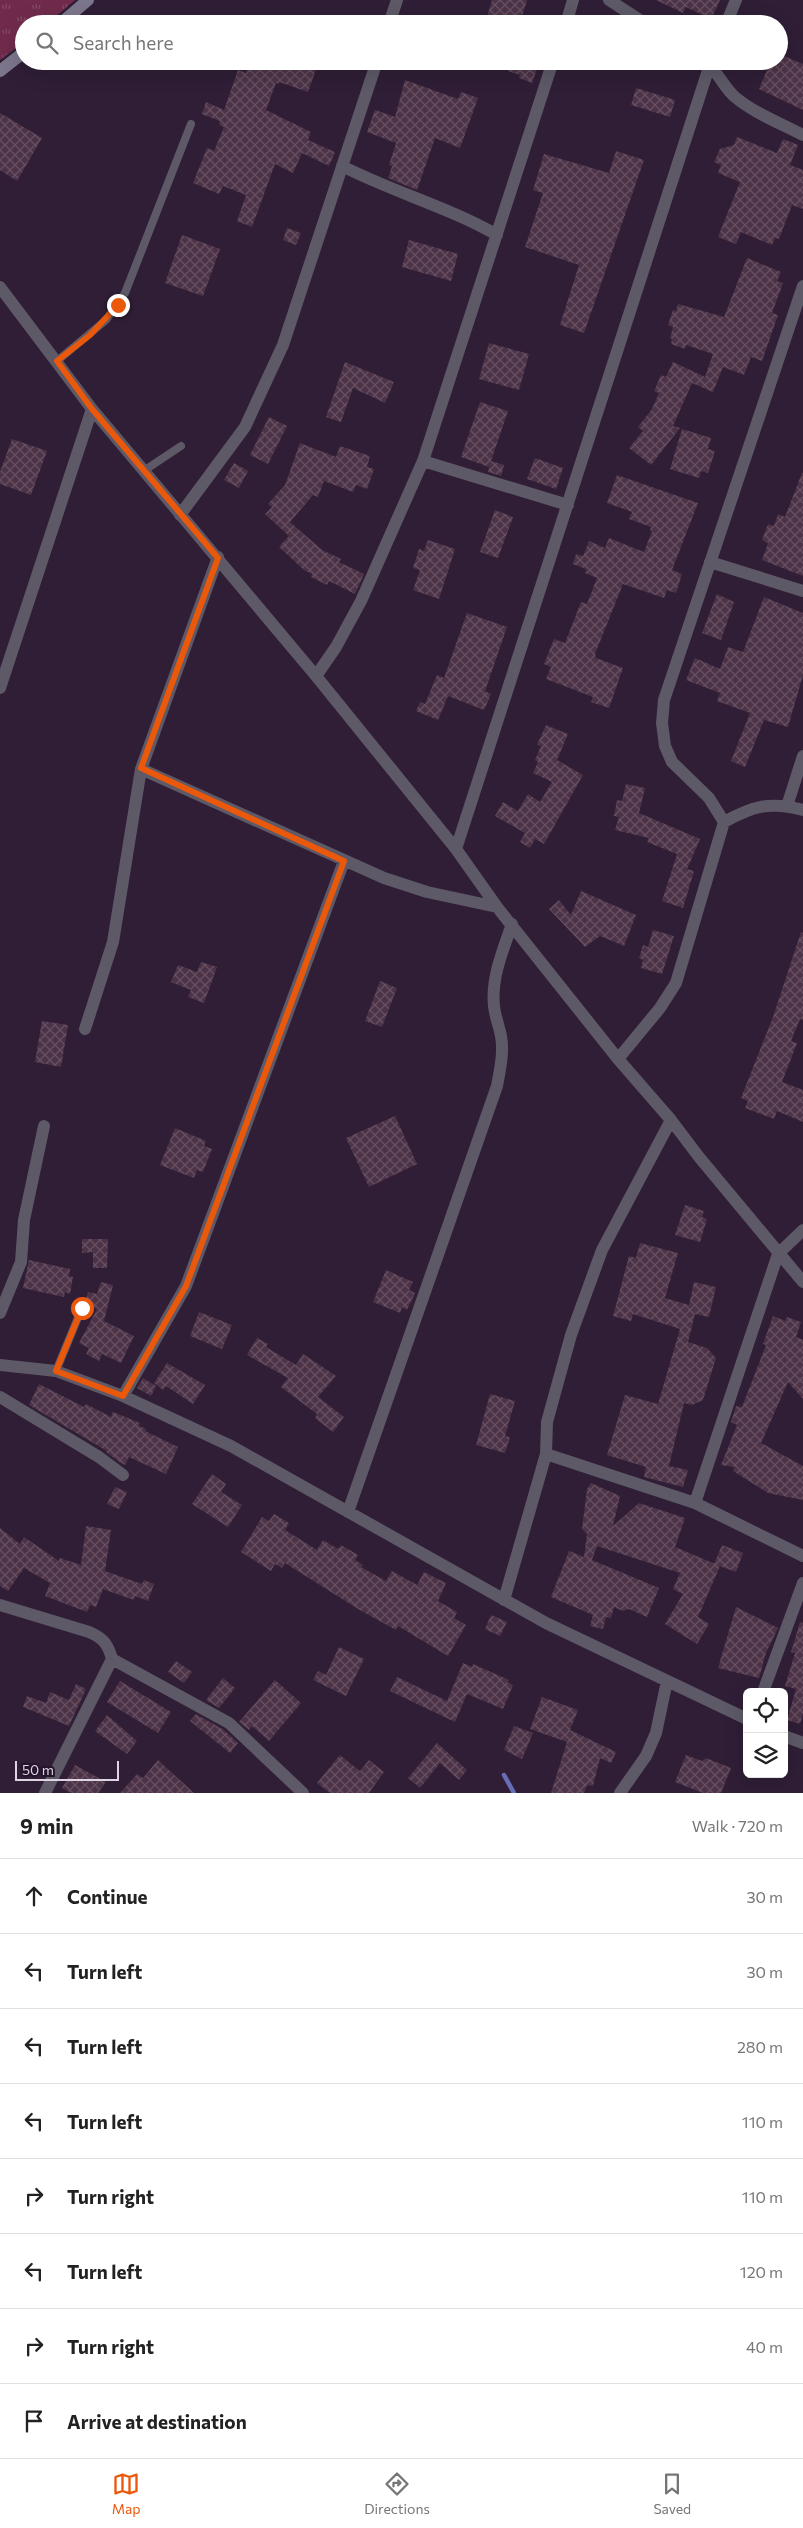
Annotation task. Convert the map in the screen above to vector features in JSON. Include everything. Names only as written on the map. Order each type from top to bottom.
[{"type":"street","points":[[70,15],[88,0]]},
{"type":"street","points":[[392,15],[397,0]]},
{"type":"street","points":[[569,15],[573,0]]},
{"type":"street","points":[[609,0],[632,15]]},
{"type":"street","points":[[730,15],[736,0]]},
{"type":"street","points":[[0,71],[15,59]]},
{"type":"street","points":[[180,515],[246,428],[283,345],[374,70]]},
{"type":"street","points":[[316,676],[336,647],[361,600],[423,461],[550,70]]},
{"type":"street","points":[[456,849],[568,505],[705,70]]},
{"type":"street","points":[[713,70],[722,86],[745,105],[803,135]]},
{"type":"street","points":[[342,166],[374,183],[467,219],[497,235]]},
{"type":"street","points":[[724,822],[708,798],[672,762],[665,746],[662,723],[664,700],[803,286]]},
{"type":"street","points":[[0,287],[92,409],[316,676],[456,849],[497,907],[618,1058],[803,1282]]},
{"type":"street","points":[[0,688],[92,409]]},
{"type":"street","points":[[423,461],[568,505]]},
{"type":"street","points":[[85,1029],[113,942],[141,768],[218,558]]},
{"type":"street","points":[[710,562],[803,591]]},
{"type":"street","points":[[787,806],[803,756]]},
{"type":"street","points":[[141,768],[384,878],[427,892],[497,907]]},
{"type":"street","points":[[618,1058],[660,1008],[676,983],[724,822],[743,812],[764,805],[787,806],[803,810]]},
{"type":"street","points":[[123,1396],[186,1286],[344,861]]},
{"type":"street","points":[[348,1512],[497,1086],[502,1059],[502,1038],[494,1006],[495,979],[512,924]]},
{"type":"street","points":[[504,1600],[546,1454],[547,1422],[571,1335],[602,1250],[671,1120]]},
{"type":"street","points":[[0,1314],[21,1262],[27,1203],[44,1126]]},
{"type":"street","points":[[695,1503],[778,1254],[803,1230]]},
{"type":"street","points":[[0,1366],[56,1371],[123,1396],[231,1446],[546,1623],[743,1717]]},
{"type":"street","points":[[0,1397],[99,1457],[122,1475]]},
{"type":"street","points":[[546,1454],[695,1503],[803,1556]]},
{"type":"street","points":[[764,1688],[803,1583]]},
{"type":"street","points":[[0,1605],[100,1637],[108,1646],[112,1659],[45,1793]]},
{"type":"street","points":[[112,1659],[229,1723],[303,1793]]},
{"type":"street","points":[[620,1793],[646,1756],[656,1733],[667,1681]]},
{"type":"street","points":[[788,1738],[803,1744]]},
{"type":"lane","points":[[57,361],[106,320],[125,293],[191,124]]},
{"type":"lane","points":[[145,470],[181,446]]},
{"type":"lane","points":[[56,1371],[82,1308]]},
{"type":"green space","points":[[0,0],[75,0],[58,15],[15,15],[15,49],[0,60]]},
{"type":"building","points":[[492,0],[527,0],[523,15],[488,15]]},
{"type":"building","points":[[656,0],[720,0],[713,15],[703,15],[686,7],[683,13]]},
{"type":"building","points":[[788,58],[803,64],[803,110],[759,89],[767,70],[788,70]]},
{"type":"building","points":[[238,70],[246,73],[247,70],[316,70],[308,92],[279,82],[279,84],[276,83],[266,110],[311,132],[308,140],[335,152],[329,166],[302,153],[293,173],[275,164],[252,227],[237,221],[246,195],[223,186],[219,194],[193,183],[207,148],[214,151],[224,127],[219,125],[220,121],[202,114],[206,102],[224,110]]},
{"type":"building","points":[[537,70],[532,83],[519,78],[520,75],[508,71]]},
{"type":"building","points":[[405,80],[458,99],[461,92],[478,98],[460,148],[435,138],[417,190],[388,178],[392,166],[389,165],[396,143],[367,132],[375,110],[395,117]]},
{"type":"building","points":[[636,88],[675,100],[670,117],[631,105]]},
{"type":"building","points":[[0,113],[42,138],[17,181],[0,170]]},
{"type":"building","points":[[737,137],[777,153],[783,139],[798,145],[790,165],[803,170],[803,209],[792,205],[779,239],[775,238],[772,245],[741,232],[736,244],[718,237],[740,182],[718,173],[721,165],[714,162],[720,149],[734,145]]},
{"type":"building","points":[[616,151],[644,160],[584,333],[560,325],[579,265],[525,247],[543,193],[533,190],[544,154],[609,173]]},
{"type":"building","points":[[287,228],[301,233],[296,245],[283,240]]},
{"type":"building","points":[[182,235],[220,249],[203,296],[165,283]]},
{"type":"building","points":[[409,240],[458,254],[451,281],[402,267]]},
{"type":"building","points":[[747,258],[781,272],[777,281],[783,283],[772,313],[778,315],[762,361],[751,357],[744,375],[723,367],[713,392],[692,383],[673,426],[680,428],[651,465],[629,448],[643,431],[638,427],[652,409],[659,393],[654,391],[661,375],[666,377],[673,362],[705,377],[713,354],[686,345],[685,349],[671,344],[672,339],[670,338],[673,327],[668,325],[673,310],[676,311],[678,304],[724,317]]},
{"type":"building","points":[[489,343],[529,354],[519,390],[479,379]]},
{"type":"building","points":[[345,362],[394,382],[385,403],[353,388],[341,422],[326,417]]},
{"type":"building","points":[[480,402],[508,411],[489,467],[461,457]]},
{"type":"building","points":[[269,417],[287,426],[268,464],[250,455]]},
{"type":"building","points":[[682,429],[711,438],[708,449],[715,451],[708,473],[701,471],[699,478],[670,469]]},
{"type":"building","points":[[12,439],[47,451],[31,495],[0,484],[0,472]]},
{"type":"building","points":[[300,443],[336,457],[340,446],[370,456],[367,467],[374,469],[367,489],[356,485],[353,492],[324,481],[318,497],[313,495],[290,522],[322,550],[341,559],[339,562],[364,574],[355,594],[329,581],[327,585],[311,577],[312,574],[304,570],[279,547],[289,536],[265,514],[272,507],[268,504],[285,485]]},
{"type":"building","points":[[535,458],[563,468],[556,489],[527,479]]},
{"type":"building","points":[[491,461],[504,465],[501,476],[488,472]]},
{"type":"building","points":[[234,463],[248,471],[239,488],[224,480]]},
{"type":"building","points":[[802,473],[803,576],[762,560],[768,543],[762,540],[768,524],[774,526],[778,514],[785,517]]},
{"type":"building","points":[[617,475],[698,503],[672,570],[682,574],[676,593],[667,590],[664,598],[623,584],[595,654],[596,658],[623,668],[609,708],[591,702],[593,697],[546,679],[551,667],[544,664],[554,639],[565,643],[581,602],[587,604],[597,578],[585,573],[586,569],[573,564],[576,554],[583,556],[589,541],[605,548],[609,538],[644,552],[652,531],[650,530],[651,527],[629,519],[632,512],[607,503]]},
{"type":"building","points":[[495,510],[513,517],[498,558],[480,552]]},
{"type":"building","points":[[428,540],[455,549],[439,599],[413,590],[420,570],[413,568],[419,549],[424,551]]},
{"type":"building","points":[[717,594],[734,602],[721,640],[702,633]]},
{"type":"building","points":[[764,597],[803,613],[803,675],[788,727],[764,720],[745,767],[731,761],[750,713],[717,701],[720,693],[686,680],[695,658],[720,669],[728,647],[743,652]]},
{"type":"building","points":[[467,613],[507,627],[485,691],[491,694],[484,710],[448,696],[438,720],[416,711],[420,702],[425,704],[437,675],[444,678]]},
{"type":"building","points":[[546,725],[568,734],[557,760],[583,775],[544,844],[535,839],[530,848],[520,842],[525,833],[495,816],[503,802],[518,811],[528,794],[540,802],[552,782],[533,773],[538,762],[535,760],[541,746],[537,745]]},
{"type":"building","points":[[626,784],[645,788],[639,813],[700,839],[687,869],[694,871],[683,908],[662,901],[677,854],[647,842],[649,838],[615,830],[619,817],[614,816],[617,800],[622,801]]},
{"type":"building","points":[[581,891],[636,915],[624,946],[600,936],[585,947],[549,909],[559,900],[571,915]]},
{"type":"building","points":[[653,930],[674,936],[662,974],[641,968],[643,960],[639,958],[643,945],[648,947]]},
{"type":"building","points":[[801,932],[803,933],[803,1020],[800,1019],[791,1041],[797,1043],[782,1082],[803,1090],[803,1122],[777,1111],[774,1119],[745,1108],[748,1101],[741,1098],[773,1017]]},
{"type":"building","points":[[201,962],[217,967],[204,1003],[188,997],[191,990],[171,982],[178,965],[197,972]]},
{"type":"building","points":[[380,981],[397,988],[382,1027],[365,1021]]},
{"type":"building","points":[[42,1021],[68,1025],[61,1067],[35,1062]]},
{"type":"building","points":[[395,1116],[417,1164],[369,1187],[346,1138]]},
{"type":"building","points":[[175,1128],[206,1141],[204,1146],[212,1149],[203,1172],[197,1170],[194,1178],[160,1165]]},
{"type":"building","points":[[685,1205],[704,1211],[702,1217],[707,1219],[700,1242],[675,1235]]},
{"type":"building","points":[[82,1239],[108,1239],[107,1268],[93,1268],[93,1252],[82,1253]]},
{"type":"building","points":[[640,1243],[678,1253],[665,1298],[689,1305],[694,1282],[716,1287],[709,1317],[695,1314],[688,1342],[707,1348],[716,1358],[703,1400],[692,1405],[684,1403],[669,1466],[688,1470],[683,1487],[644,1477],[646,1467],[607,1455],[625,1395],[658,1404],[680,1329],[633,1314],[631,1321],[613,1316],[629,1256],[636,1258]]},
{"type":"building","points":[[29,1260],[70,1269],[69,1276],[73,1277],[70,1294],[65,1292],[64,1297],[23,1288]]},
{"type":"building","points":[[386,1270],[413,1282],[409,1290],[415,1293],[407,1310],[402,1307],[400,1313],[373,1302]]},
{"type":"building","points":[[101,1282],[113,1285],[104,1321],[134,1336],[121,1363],[102,1354],[99,1361],[86,1354],[89,1348],[79,1343],[97,1309],[87,1306],[85,1303],[88,1292],[97,1294]]},
{"type":"building","points":[[199,1312],[232,1325],[222,1349],[190,1336]]},
{"type":"building","points":[[773,1316],[785,1321],[787,1317],[801,1322],[796,1337],[803,1340],[803,1399],[788,1382],[761,1443],[803,1466],[803,1500],[768,1493],[733,1471],[735,1467],[721,1465],[737,1425],[731,1422],[736,1406],[742,1407],[766,1345],[763,1344]]},
{"type":"building","points":[[257,1338],[268,1344],[266,1347],[296,1365],[303,1354],[336,1376],[318,1397],[344,1417],[333,1432],[315,1418],[317,1414],[281,1387],[288,1378],[247,1355]]},
{"type":"building","points":[[167,1363],[205,1385],[193,1404],[166,1386],[163,1390],[154,1383]]},
{"type":"building","points":[[143,1378],[156,1386],[151,1396],[137,1388]]},
{"type":"building","points":[[39,1384],[84,1407],[86,1404],[111,1417],[113,1412],[140,1423],[139,1426],[146,1429],[145,1431],[178,1447],[166,1474],[129,1457],[125,1465],[121,1463],[107,1451],[29,1405]]},
{"type":"building","points":[[490,1394],[515,1401],[505,1436],[510,1437],[505,1453],[476,1445]]},
{"type":"building","points":[[212,1474],[226,1484],[221,1492],[242,1505],[228,1527],[192,1504]]},
{"type":"building","points":[[591,1483],[620,1496],[613,1526],[639,1503],[685,1518],[675,1547],[720,1566],[698,1617],[709,1624],[697,1644],[665,1624],[683,1594],[673,1589],[680,1573],[597,1546],[592,1560],[659,1588],[647,1617],[629,1609],[623,1611],[614,1607],[611,1618],[606,1617],[603,1629],[590,1626],[593,1615],[551,1597],[569,1551],[584,1557],[587,1534],[582,1529],[587,1489]]},
{"type":"building","points":[[115,1487],[127,1492],[119,1509],[107,1504]]},
{"type":"building","points":[[274,1514],[289,1523],[285,1530],[317,1550],[323,1540],[338,1549],[341,1545],[358,1555],[355,1560],[363,1565],[361,1567],[386,1581],[392,1571],[417,1585],[424,1572],[446,1583],[438,1601],[457,1612],[454,1618],[466,1625],[448,1656],[398,1626],[396,1630],[358,1609],[285,1563],[282,1568],[275,1564],[271,1571],[241,1552],[262,1517],[269,1521]]},
{"type":"building","points":[[86,1526],[111,1530],[105,1571],[142,1584],[144,1580],[154,1584],[148,1601],[135,1596],[134,1600],[103,1589],[96,1607],[90,1605],[87,1612],[45,1596],[50,1583],[24,1568],[8,1591],[0,1586],[0,1528],[20,1544],[24,1537],[59,1561],[60,1558],[81,1565]]},
{"type":"building","points":[[722,1545],[743,1553],[736,1572],[714,1564]]},
{"type":"building","points":[[736,1607],[778,1628],[766,1653],[759,1678],[718,1668]]},
{"type":"building","points":[[491,1615],[507,1622],[500,1636],[485,1629]]},
{"type":"building","points":[[800,1622],[803,1623],[803,1713],[800,1724],[788,1720],[796,1689],[785,1686],[795,1653],[791,1652]]},
{"type":"building","points":[[339,1647],[364,1659],[346,1696],[313,1680],[318,1671],[326,1675]]},
{"type":"building","points":[[176,1661],[192,1672],[184,1683],[168,1672]]},
{"type":"building","points":[[463,1663],[472,1667],[473,1664],[509,1680],[507,1682],[513,1685],[503,1709],[467,1694],[455,1722],[390,1691],[397,1677],[447,1701]]},
{"type":"building","points":[[223,1678],[235,1688],[219,1708],[206,1700]]},
{"type":"building","points":[[275,1680],[301,1703],[269,1741],[252,1726],[249,1730],[239,1722]]},
{"type":"building","points":[[120,1681],[171,1712],[158,1733],[107,1702]]},
{"type":"building","points":[[76,1684],[86,1689],[69,1726],[23,1707],[27,1696],[46,1703],[50,1692],[69,1700]]},
{"type":"building","points":[[542,1697],[578,1710],[570,1730],[616,1752],[611,1763],[600,1758],[593,1786],[587,1785],[584,1793],[551,1793],[567,1742],[530,1729]]},
{"type":"building","points":[[196,1714],[224,1730],[238,1743],[230,1753],[190,1721]]},
{"type":"building","points":[[107,1715],[137,1741],[127,1754],[95,1731]]},
{"type":"building","points":[[514,1726],[533,1733],[522,1759],[504,1750]]},
{"type":"building","points":[[437,1743],[467,1770],[459,1780],[440,1763],[420,1788],[408,1778]]},
{"type":"building","points":[[340,1755],[360,1771],[369,1760],[384,1772],[369,1793],[330,1793],[317,1783]]},
{"type":"building","points":[[686,1755],[702,1761],[706,1758],[731,1768],[721,1793],[703,1793],[675,1782]]},
{"type":"building","points":[[158,1760],[194,1793],[120,1793],[137,1774],[143,1778]]},
{"type":"building","points":[[75,1765],[106,1782],[98,1793],[71,1793],[62,1788]]},
{"type":"waterway","points":[[504,1775],[514,1793]]},
{"type":"route","points":[[82,1308],[56,1371],[123,1396],[186,1286],[344,861],[141,768],[218,558],[92,409],[57,361],[90,335],[118,305]]}]
